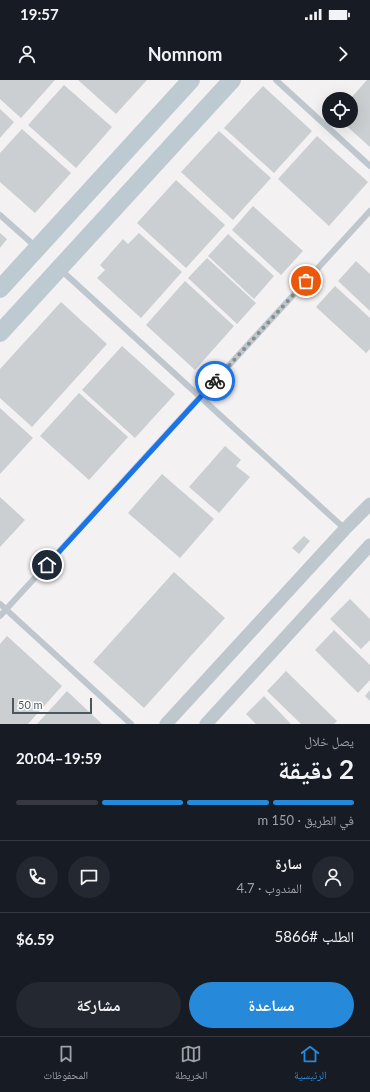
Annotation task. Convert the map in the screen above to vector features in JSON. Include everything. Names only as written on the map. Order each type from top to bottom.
[{"type":"street","points":[[0,289],[191,80]]},
{"type":"street","points":[[0,333],[232,80]]},
{"type":"street","points":[[166,724],[345,529],[370,504]]},
{"type":"street","points":[[206,724],[370,545]]},
{"type":"lane","points":[[276,80],[370,166]]},
{"type":"lane","points":[[0,616],[370,211]]},
{"type":"lane","points":[[0,215],[37,248]]},
{"type":"lane","points":[[59,268],[345,529]]},
{"type":"lane","points":[[0,604],[131,724]]},
{"type":"building","points":[[0,80],[55,80],[21,118],[0,99]]},
{"type":"building","points":[[78,80],[147,80],[116,114]]},
{"type":"building","points":[[367,80],[370,80],[370,147],[349,128],[358,128],[358,92],[356,92]]},
{"type":"building","points":[[64,85],[112,127],[76,168],[28,125]]},
{"type":"building","points":[[263,86],[312,131],[274,173],[224,128]]},
{"type":"building","points":[[0,109],[14,122],[0,138]]},
{"type":"building","points":[[22,129],[71,173],[35,213],[0,182],[0,153]]},
{"type":"building","points":[[219,131],[271,178],[233,220],[181,172]]},
{"type":"building","points":[[317,136],[368,182],[329,226],[278,179]]},
{"type":"building","points":[[176,180],[225,225],[186,268],[137,223]]},
{"type":"building","points":[[253,206],[303,251],[281,275],[232,230]]},
{"type":"building","points":[[0,233],[7,239],[0,248]]},
{"type":"building","points":[[139,233],[182,272],[141,318],[97,278],[105,270],[100,265],[123,239],[128,244]]},
{"type":"building","points":[[228,234],[274,276],[254,299],[208,256]]},
{"type":"building","points":[[207,258],[256,303],[237,324],[188,278]]},
{"type":"building","points":[[356,261],[370,274],[370,311],[338,281]]},
{"type":"building","points":[[185,281],[234,326],[195,370],[146,325]]},
{"type":"building","points":[[335,286],[370,318],[370,349],[366,353],[316,307]]},
{"type":"building","points":[[61,302],[107,344],[32,427],[0,398],[0,369]]},
{"type":"building","points":[[122,346],[175,394],[135,438],[82,390]]},
{"type":"building","points":[[79,393],[128,437],[89,480],[40,436]]},
{"type":"building","points":[[0,408],[33,438],[0,474]]},
{"type":"building","points":[[225,446],[241,460],[236,466],[250,477],[219,513],[189,487]]},
{"type":"building","points":[[162,474],[214,519],[180,558],[128,513]]},
{"type":"building","points":[[0,497],[25,520],[0,547]]},
{"type":"building","points":[[304,536],[310,541],[299,554],[292,548]]},
{"type":"building","points":[[174,572],[225,618],[144,708],[93,662]]},
{"type":"building","points":[[350,599],[370,619],[370,640],[361,649],[330,619]]},
{"type":"building","points":[[334,630],[370,665],[370,680],[358,693],[315,650]]},
{"type":"building","points":[[7,636],[62,686],[28,724],[0,724],[0,644]]},
{"type":"building","points":[[286,671],[337,721],[334,724],[301,724],[267,691]]},
{"type":"building","points":[[370,690],[370,701],[365,696]]},
{"type":"building","points":[[67,691],[102,724],[37,724]]},
{"type":"building","points":[[264,696],[291,724],[256,724],[246,714]]},
{"type":"way so far","points":[[215,381],[306,281]]},
{"type":"route","points":[[47,565],[215,381]]}]
